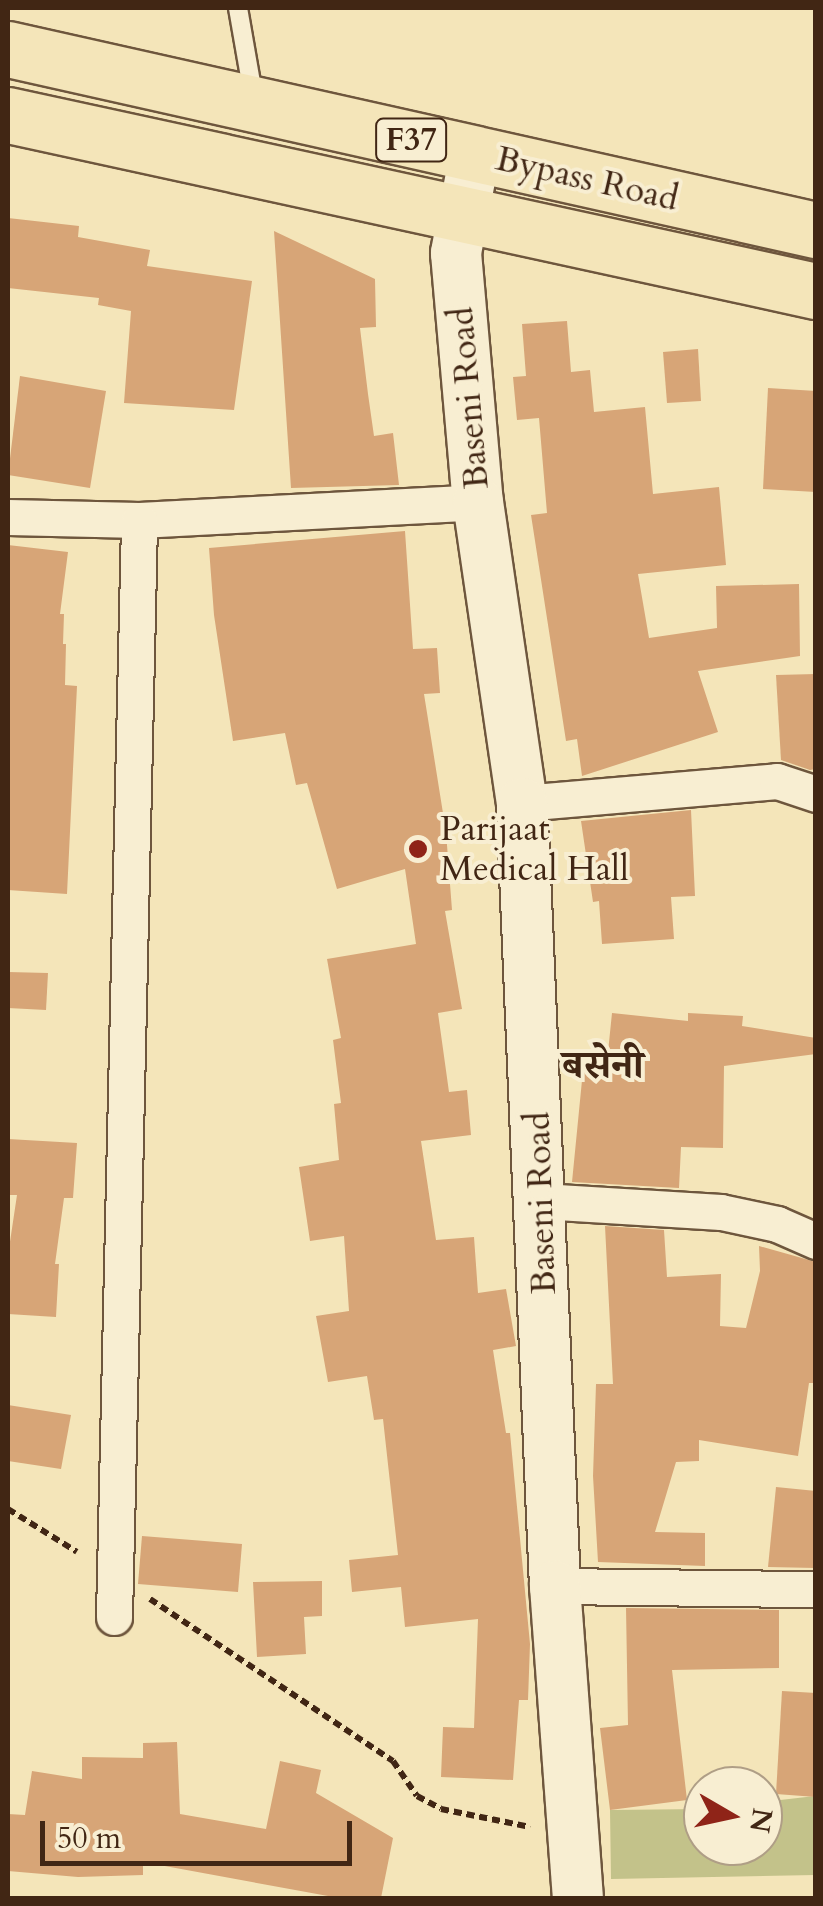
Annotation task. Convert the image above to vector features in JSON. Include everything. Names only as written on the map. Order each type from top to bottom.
[{"type":"highway","name":"Bypass Road","points":[[8,49],[816,230]]},
{"type":"highway","name":"Bypass Road","points":[[8,115],[816,291]]},
{"type":"street","name":"Baseni Road","points":[[474,154],[456,253],[478,502],[522,803],[555,1586],[570,1836],[578,1898]]},
{"type":"street","points":[[8,517],[139,520],[478,502]]},
{"type":"street","points":[[114,1617],[139,520]]},
{"type":"street","points":[[522,803],[777,781],[816,794]]},
{"type":"street","points":[[541,1200],[721,1212],[777,1224],[816,1241]]},
{"type":"street","points":[[555,1586],[816,1589]]},
{"type":"lane","points":[[238,8],[255,104]]},
{"type":"path","points":[[8,1510],[115,1576],[393,1761],[416,1796],[440,1809],[570,1836]]},
{"type":"shaded area","points":[[815,1796],[815,1875],[611,1879],[610,1810],[683,1809],[683,1866],[783,1866],[783,1800]]},
{"type":"building","points":[[8,218],[79,226],[78,237],[150,250],[147,266],[252,281],[234,410],[124,403],[131,311],[98,305],[99,298],[8,288]]},
{"type":"building","points":[[274,231],[375,279],[376,327],[360,328],[374,436],[393,433],[399,485],[291,488]]},
{"type":"building","points":[[567,321],[571,372],[590,370],[594,412],[645,407],[653,494],[719,487],[726,565],[638,574],[649,638],[717,628],[716,586],[799,584],[800,656],[698,671],[718,732],[582,776],[577,739],[566,741],[531,515],[547,513],[539,418],[517,420],[513,377],[526,376],[522,324]]},
{"type":"building","points":[[698,349],[701,401],[667,403],[663,352]]},
{"type":"building","points":[[20,376],[106,391],[90,488],[8,475]]},
{"type":"building","points":[[768,388],[816,391],[816,492],[763,489]]},
{"type":"building","points":[[405,531],[413,649],[437,648],[440,693],[424,694],[446,832],[452,910],[445,911],[462,1009],[438,1013],[449,1092],[467,1090],[471,1135],[421,1141],[436,1240],[474,1237],[478,1293],[506,1289],[516,1346],[493,1350],[506,1433],[510,1433],[530,1644],[528,1700],[519,1700],[513,1780],[441,1777],[443,1727],[474,1728],[478,1619],[405,1627],[401,1587],[352,1592],[349,1560],[398,1555],[383,1419],[374,1420],[367,1376],[328,1382],[316,1316],[349,1311],[344,1236],[310,1241],[299,1167],[339,1160],[334,1104],[341,1103],[333,1040],[341,1038],[327,959],[416,944],[405,869],[337,889],[307,783],[296,785],[285,733],[233,741],[214,615],[209,548]]},
{"type":"building","points":[[8,545],[68,552],[60,614],[64,614],[65,685],[77,686],[67,894],[8,890]]},
{"type":"building","points":[[816,674],[816,769],[810,770],[781,760],[776,675]]},
{"type":"building","points":[[691,810],[695,896],[671,897],[674,939],[602,944],[599,901],[593,902],[581,821]]},
{"type":"building","points":[[8,972],[48,973],[46,1010],[8,1008]]},
{"type":"building","points":[[612,1013],[688,1021],[688,1013],[743,1016],[742,1026],[816,1038],[816,1054],[724,1066],[723,1148],[681,1147],[679,1188],[572,1182],[584,1060],[607,1062]]},
{"type":"building","points":[[8,1139],[77,1143],[73,1198],[64,1198],[55,1264],[59,1264],[56,1317],[8,1314],[8,1255],[17,1195],[8,1195]]},
{"type":"building","points":[[605,1226],[664,1230],[667,1277],[721,1274],[720,1326],[746,1328],[760,1271],[759,1246],[816,1262],[816,1383],[809,1383],[798,1456],[699,1440],[699,1461],[676,1462],[655,1532],[705,1533],[705,1566],[598,1562],[593,1476],[596,1384],[613,1384]]},
{"type":"building","points":[[8,1405],[71,1415],[61,1469],[8,1461]]},
{"type":"building","points":[[776,1487],[816,1491],[816,1568],[768,1567]]},
{"type":"building","points":[[142,1536],[242,1544],[238,1592],[138,1584]]},
{"type":"building","points":[[322,1581],[322,1616],[304,1617],[306,1654],[257,1657],[253,1582]]},
{"type":"building","points":[[626,1608],[779,1610],[779,1668],[672,1670],[683,1801],[610,1810],[600,1728],[628,1725]]},
{"type":"building","points":[[782,1691],[816,1693],[816,1797],[783,1795],[783,1766],[778,1766]]},
{"type":"building","points":[[177,1742],[180,1814],[266,1829],[280,1761],[321,1770],[316,1793],[393,1838],[381,1898],[339,1898],[143,1862],[143,1875],[78,1877],[8,1871],[8,1814],[25,1815],[32,1771],[82,1779],[82,1757],[143,1758],[143,1743]]},
{"type":"place","name":"Parijaat Medical Hall","points":[[418,849]]},
{"type":"district","name":"बसेनी","points":[[603,1066]]}]
